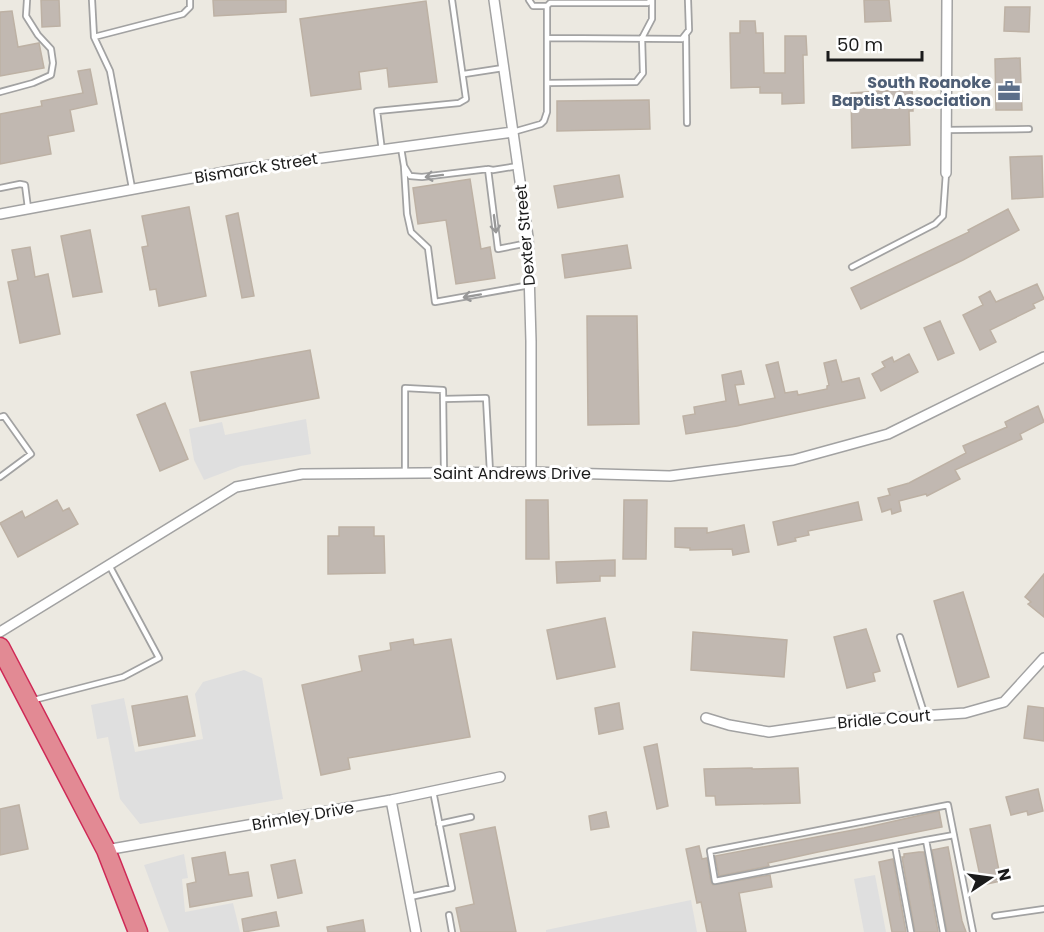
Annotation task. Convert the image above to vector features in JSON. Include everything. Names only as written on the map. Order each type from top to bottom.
[{"type":"highway","points":[[0,647],[106,850],[138,932]]},
{"type":"street","name":"Dexter Street","points":[[494,0],[529,243],[531,472]]},
{"type":"street","points":[[945,173],[947,0]]},
{"type":"street","name":"Bismarck Street","points":[[0,214],[242,169],[513,132]]},
{"type":"street","name":"Saint Andrews Drive","points":[[0,632],[236,486],[302,474],[531,472],[670,476],[793,460],[888,434],[1044,357]]},
{"type":"street","name":"Bridle Court","points":[[706,718],[729,725],[770,732],[845,721],[965,713],[1004,702],[1042,662]]},
{"type":"street","name":"Brimley Drive","points":[[106,850],[391,800],[500,777]]},
{"type":"street","points":[[391,800],[416,932]]},
{"type":"lane","points":[[0,92],[33,83],[51,75],[53,63],[51,49],[38,35],[26,16],[27,0]]},
{"type":"lane","points":[[92,0],[94,38],[110,71],[132,189]]},
{"type":"lane","points":[[94,38],[183,14],[190,7],[190,0]]},
{"type":"lane","points":[[382,151],[377,111],[459,103],[466,99],[452,0]]},
{"type":"lane","points":[[529,0],[533,6],[547,6],[550,3],[648,3],[652,0]]},
{"type":"lane","points":[[547,83],[636,82],[643,73],[642,38],[652,19],[652,0]]},
{"type":"lane","points":[[687,123],[688,0]]},
{"type":"lane","points":[[513,132],[541,124],[547,112],[547,6]]},
{"type":"lane","points":[[547,38],[682,39],[686,36]]},
{"type":"lane","points":[[464,74],[503,68]]},
{"type":"lane","points":[[946,130],[1029,129]]},
{"type":"lane","points":[[401,148],[407,214],[411,232],[428,248],[435,302],[530,285]]},
{"type":"lane","points":[[404,166],[410,177],[518,166]]},
{"type":"lane","points":[[488,169],[498,249],[529,243]]},
{"type":"lane","points":[[852,267],[935,224],[943,216],[945,173]]},
{"type":"lane","points":[[0,188],[20,184],[25,186],[28,208]]},
{"type":"lane","points":[[405,473],[405,388],[443,390],[444,472]]},
{"type":"lane","points":[[443,399],[486,398],[490,472]]},
{"type":"lane","points":[[0,417],[4,416],[31,454],[0,477]]},
{"type":"lane","points":[[29,702],[123,677],[159,657],[109,565]]},
{"type":"lane","points":[[900,637],[926,716]]},
{"type":"lane","points":[[409,897],[452,888],[433,791]]},
{"type":"lane","points":[[954,835],[715,881],[710,851],[948,805],[954,835],[973,932]]},
{"type":"lane","points":[[439,824],[471,817]]},
{"type":"lane","points":[[926,840],[943,932]]},
{"type":"lane","points":[[895,846],[911,932]]},
{"type":"lane","points":[[996,916],[1044,909]]},
{"type":"lane","points":[[449,915],[452,932]]},
{"type":"shaded area","points":[[306,419],[311,454],[241,466],[204,480],[194,460],[189,429],[222,422],[225,435]]},
{"type":"shaded area","points":[[244,670],[262,678],[283,799],[140,824],[120,799],[108,737],[97,739],[91,705],[124,698],[135,752],[203,739],[195,694],[203,682]]},
{"type":"shaded area","points":[[184,854],[188,878],[182,879],[185,912],[233,903],[240,932],[169,932],[144,865]]},
{"type":"shaded area","points":[[875,875],[886,932],[864,932],[854,879]]},
{"type":"shaded area","points":[[691,900],[697,932],[546,932],[546,930]]},
{"type":"building","points":[[41,0],[59,0],[60,26],[42,27]]},
{"type":"building","points":[[213,0],[286,0],[286,12],[214,16]]},
{"type":"building","points":[[864,0],[889,0],[891,21],[865,22]]},
{"type":"building","points":[[426,1],[437,82],[389,87],[387,68],[359,72],[361,89],[311,96],[300,19]]},
{"type":"building","points":[[1005,7],[1030,7],[1029,32],[1004,31]]},
{"type":"building","points":[[12,11],[18,47],[39,43],[44,68],[0,76],[0,12]]},
{"type":"building","points":[[740,21],[755,21],[756,33],[763,33],[764,73],[785,73],[785,36],[806,36],[807,55],[803,55],[804,103],[782,104],[782,93],[760,93],[760,87],[731,88],[730,33],[740,33]]},
{"type":"building","name":"South Roanoke Baptist Association","points":[[1020,58],[1022,110],[996,110],[995,59]]},
{"type":"building","points":[[90,69],[97,104],[70,110],[74,131],[48,136],[51,154],[0,164],[0,114],[42,106],[41,101],[83,93],[78,71]]},
{"type":"building","points":[[912,89],[913,111],[909,111],[910,145],[852,148],[851,93]]},
{"type":"building","points":[[649,100],[650,129],[557,131],[557,101]]},
{"type":"building","points":[[1042,156],[1043,197],[1012,199],[1010,157]]},
{"type":"building","points":[[619,175],[623,197],[558,208],[554,186]]},
{"type":"building","points":[[470,179],[481,249],[490,247],[495,278],[456,284],[446,220],[418,224],[413,188]]},
{"type":"building","points":[[189,207],[206,296],[159,306],[156,289],[150,290],[142,247],[148,246],[142,216]]},
{"type":"building","points":[[1008,209],[1019,230],[861,309],[851,288],[969,232],[968,230]]},
{"type":"building","points":[[238,213],[254,296],[242,298],[226,216]]},
{"type":"building","points":[[90,230],[102,292],[73,297],[61,236]]},
{"type":"building","points":[[627,245],[631,268],[565,278],[562,255]]},
{"type":"building","points":[[30,247],[35,277],[48,274],[60,334],[20,343],[8,282],[18,280],[12,250]]},
{"type":"building","points":[[1037,284],[1044,299],[1033,304],[1035,308],[990,330],[996,342],[980,350],[963,315],[983,305],[979,297],[990,291],[996,302]]},
{"type":"building","points":[[587,316],[637,316],[639,424],[588,425]]},
{"type":"building","points":[[940,321],[954,353],[938,360],[924,328]]},
{"type":"building","points":[[310,350],[319,398],[200,421],[191,372]]},
{"type":"building","points":[[909,354],[918,372],[881,391],[872,374],[885,367],[882,362],[892,357],[894,362]]},
{"type":"building","points":[[836,360],[842,382],[859,378],[865,398],[737,426],[686,434],[683,416],[695,414],[694,407],[726,401],[722,375],[741,371],[744,384],[735,385],[739,405],[775,398],[766,365],[778,362],[785,393],[797,391],[798,395],[827,389],[829,385],[824,363]]},
{"type":"building","points":[[165,403],[188,459],[160,471],[137,415]]},
{"type":"building","points":[[1038,406],[1044,422],[1020,434],[1022,439],[955,470],[960,479],[927,496],[926,494],[899,501],[901,511],[892,514],[891,509],[882,512],[878,498],[890,495],[888,489],[909,483],[966,453],[963,446],[1007,427],[1005,422]]},
{"type":"building","points":[[57,500],[63,511],[69,508],[78,524],[18,557],[0,523],[22,511],[25,518]]},
{"type":"building","points":[[526,500],[548,500],[549,559],[526,559]]},
{"type":"building","points":[[624,500],[647,500],[646,559],[623,559]]},
{"type":"building","points":[[858,502],[862,520],[808,531],[809,535],[778,545],[773,522]]},
{"type":"building","points":[[744,525],[749,552],[733,555],[732,549],[690,550],[690,548],[675,547],[675,528],[707,528],[707,533]]},
{"type":"building","points":[[339,527],[374,527],[374,536],[384,536],[385,573],[328,574],[328,536],[339,536]]},
{"type":"building","points":[[615,560],[615,576],[600,576],[600,581],[557,583],[556,562]]},
{"type":"building","points":[[1044,574],[1044,617],[1028,604],[1031,602],[1025,597]]},
{"type":"building","points":[[963,592],[989,677],[958,687],[934,601]]},
{"type":"building","points":[[605,618],[615,667],[557,679],[547,630]]},
{"type":"building","points":[[866,629],[880,671],[873,673],[875,681],[847,688],[834,637]]},
{"type":"building","points":[[693,632],[787,640],[784,677],[691,670]]},
{"type":"building","points":[[413,639],[414,645],[451,639],[470,737],[348,758],[350,769],[321,775],[302,685],[362,671],[359,656],[391,650],[390,643]]},
{"type":"building","points":[[187,696],[195,736],[139,746],[132,706]]},
{"type":"building","points":[[619,703],[623,729],[599,734],[595,708]]},
{"type":"building","points":[[1028,706],[1044,708],[1044,741],[1024,738]]},
{"type":"building","points":[[657,744],[668,806],[657,809],[644,747]]},
{"type":"building","points":[[798,768],[800,803],[716,805],[715,796],[706,796],[704,769]]},
{"type":"building","points":[[1038,789],[1043,811],[1028,815],[1027,811],[1011,815],[1006,797]]},
{"type":"building","points":[[19,805],[28,849],[0,855],[0,809]]},
{"type":"building","points":[[939,811],[942,827],[818,852],[768,863],[769,866],[719,876],[715,856],[864,828]]},
{"type":"building","points":[[606,812],[609,827],[591,830],[589,816]]},
{"type":"building","points":[[990,825],[1001,881],[982,885],[970,829]]},
{"type":"building","points":[[495,827],[516,932],[461,932],[456,908],[474,904],[460,834]]},
{"type":"building","points":[[699,846],[702,859],[707,858],[713,885],[770,875],[772,887],[739,893],[746,932],[707,932],[701,902],[697,903],[686,849]]},
{"type":"building","points":[[948,847],[966,932],[947,932],[932,850]]},
{"type":"building","points":[[225,852],[229,875],[248,872],[252,896],[190,907],[187,884],[196,882],[192,858]]},
{"type":"building","points":[[924,852],[938,932],[915,932],[902,857],[904,854]]},
{"type":"building","points":[[893,859],[906,932],[892,932],[879,862]]},
{"type":"building","points":[[295,860],[302,893],[278,898],[271,865]]},
{"type":"building","points":[[276,912],[279,926],[244,932],[242,919]]},
{"type":"building","points":[[363,920],[365,932],[328,932],[327,927]]},
{"type":"place","name":"South Roanoke Baptist Association","points":[[1009,91]]}]
